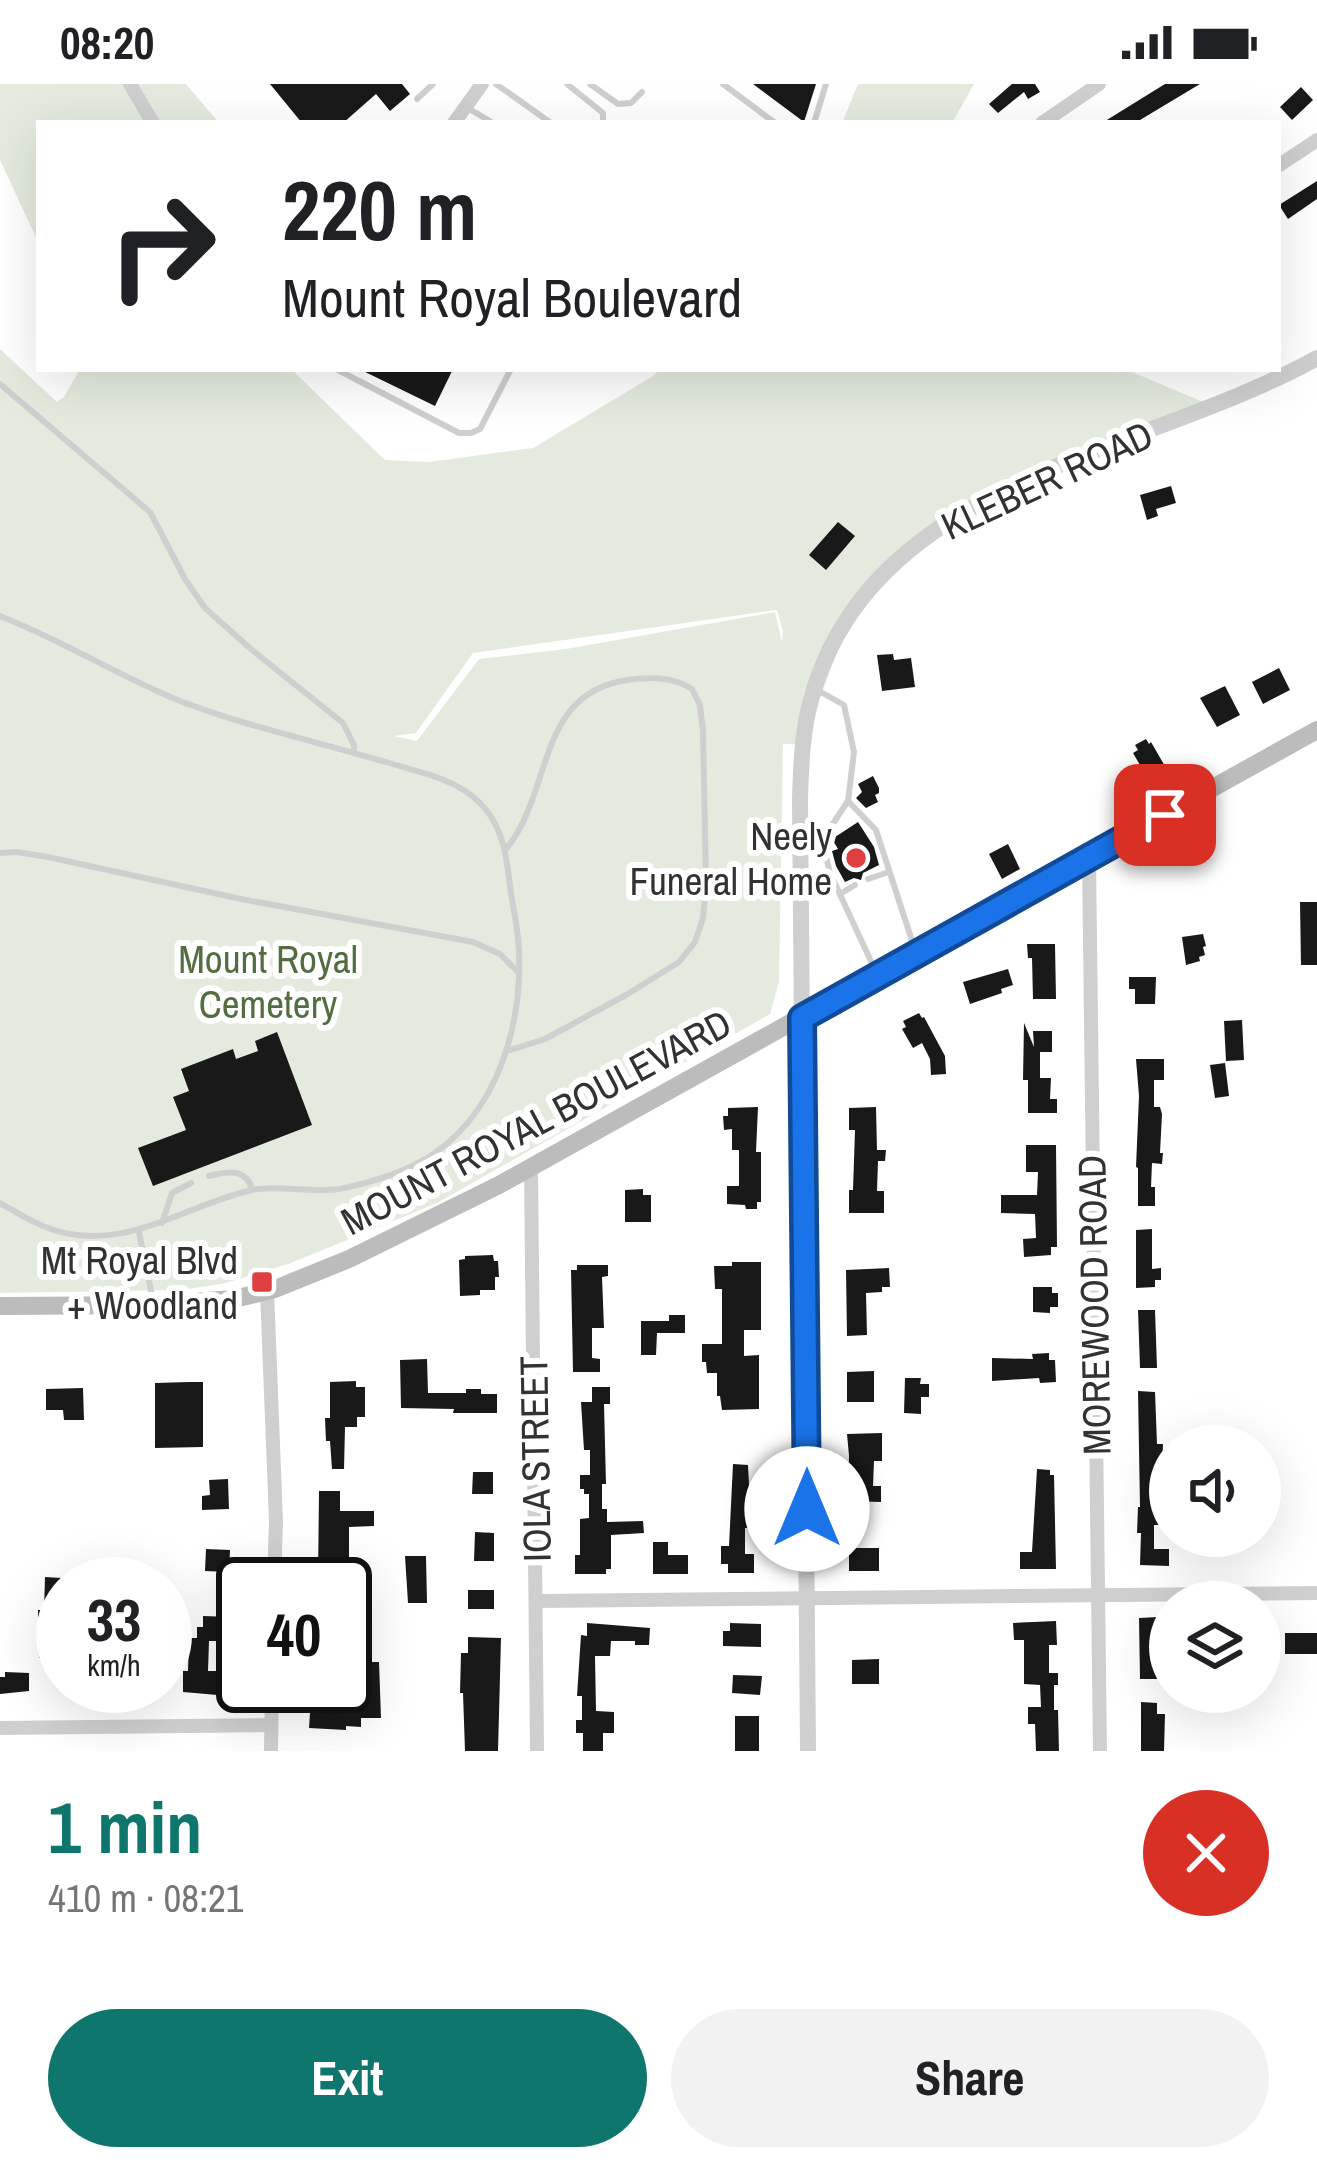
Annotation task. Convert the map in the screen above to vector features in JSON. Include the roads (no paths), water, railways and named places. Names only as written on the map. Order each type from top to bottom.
[{"type":"main road","name":"MOUNT ROYAL BOULEVARD","points":[[0,1306],[234,1299],[319,1272],[416,1228],[531,1167],[1317,730]]},
{"type":"street","points":[[130,84],[151,120]]},
{"type":"street","points":[[456,120],[482,84]]},
{"type":"street","points":[[1046,120],[1099,84]]},
{"type":"street","points":[[1281,164],[1317,140]]},
{"type":"street","name":"KLEBER ROAD","points":[[808,1751],[801,769],[814,689],[840,630],[869,589],[903,554],[946,521],[1016,485],[1213,406],[1317,358]]},
{"type":"street","name":"MOREWOOD ROAD","points":[[1089,858],[1100,1751]]},
{"type":"street","name":"IOLA STREET","points":[[531,1167],[537,1751]]},
{"type":"street","points":[[267,1291],[274,1557]]},
{"type":"street","points":[[537,1601],[1317,1593]]},
{"type":"street","points":[[271,1713],[271,1751]]},
{"type":"street","points":[[0,1727],[271,1725]]},
{"type":"lane","points":[[416,99],[433,84]]},
{"type":"lane","points":[[496,84],[546,120]]},
{"type":"lane","points":[[567,84],[603,113],[604,120]]},
{"type":"lane","points":[[590,84],[618,104],[632,103],[642,92]]},
{"type":"lane","points":[[723,84],[771,120]]},
{"type":"lane","points":[[815,120],[826,84]]},
{"type":"lane","points":[[466,107],[488,120]]},
{"type":"lane","points":[[342,372],[459,433],[471,433],[480,429],[509,372]]},
{"type":"lane","points":[[0,385],[150,512],[205,608],[343,723],[354,752]]},
{"type":"lane","points":[[0,616],[183,702],[354,752],[469,793],[503,836],[520,938],[516,1018],[507,1051],[469,1120],[430,1156],[386,1177],[337,1189],[252,1190],[139,1231],[64,1233],[0,1203]]},
{"type":"lane","points":[[506,849],[518,832],[560,726],[574,703],[623,680],[666,679],[692,688],[703,731],[706,885],[695,942],[669,969],[626,995],[544,1039],[507,1051]]},
{"type":"lane","points":[[814,689],[844,705],[854,752],[848,801],[822,840],[830,873],[878,975]]},
{"type":"lane","points":[[848,801],[876,830],[916,954]]},
{"type":"lane","points":[[1,852],[48,857],[473,942],[500,954],[518,974]]},
{"type":"lane","points":[[868,879],[889,872]]},
{"type":"lane","points":[[840,894],[855,885]]},
{"type":"lane","points":[[209,1176],[236,1172],[252,1190]]},
{"type":"lane","points":[[161,1223],[172,1193],[191,1183]]},
{"type":"lane","points":[[139,1231],[153,1305]]},
{"type":"place","name":"Neely Funeral Home","points":[[856,858]]},
{"type":"place","name":"Mt Royal Blvd + Woodland","points":[[262,1282]]},
{"type":"park label","name":"Mount Royal Cemetery","points":[[268,982]]}]
